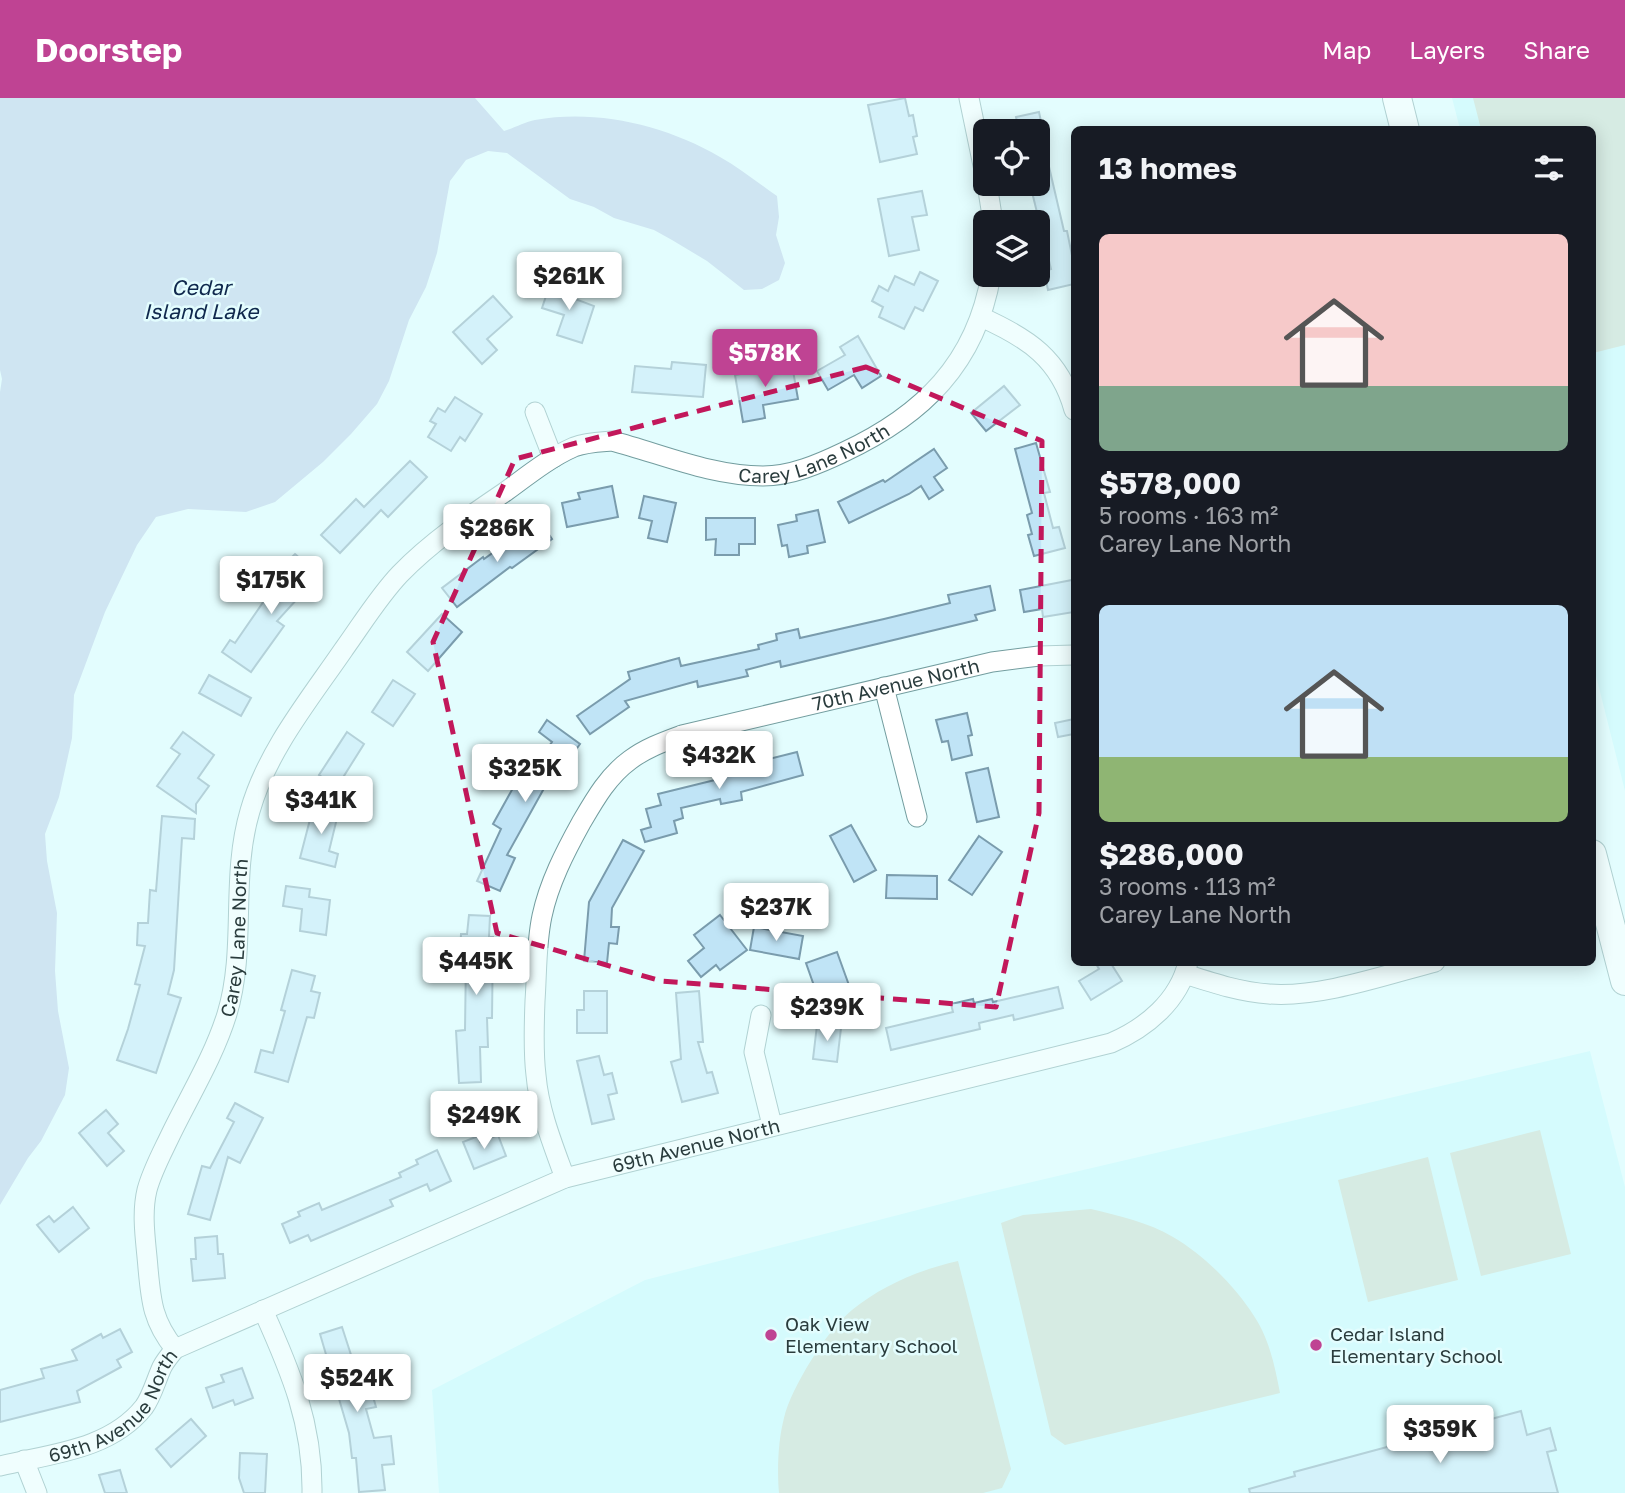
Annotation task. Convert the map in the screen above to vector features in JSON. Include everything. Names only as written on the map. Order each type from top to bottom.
[{"type":"main road","points":[[1397,98],[1404,126]]},
{"type":"main road","points":[[1596,883],[1603,935],[1625,981]]},
{"type":"street","points":[[969,98],[973,119]]},
{"type":"street","name":"Carey Lane North","points":[[175,1349],[155,1318],[150,1299],[144,1215],[147,1191],[155,1168],[227,1014],[238,941],[240,853],[250,811],[265,770],[291,726],[398,576],[445,534],[553,458],[576,446],[612,441],[733,475],[766,476],[799,470],[868,440],[900,422],[927,398],[951,370],[971,340],[981,317],[988,287]]},
{"type":"street","points":[[981,317],[1030,342],[1049,360],[1064,381],[1071,401]]},
{"type":"street","points":[[534,412],[553,458]]},
{"type":"street","name":"70th Avenue North","points":[[565,1178],[540,1104],[536,1076],[534,1040],[537,955],[542,916],[552,883],[566,850],[610,777],[652,746],[682,735],[992,662],[1071,655]]},
{"type":"street","points":[[884,687],[917,817]]},
{"type":"street","name":"69th Avenue North","points":[[0,1466],[87,1445],[109,1437],[121,1429],[146,1404],[163,1364],[175,1349],[565,1178],[1111,1043],[1148,1022],[1173,995],[1186,968],[1249,992],[1292,994],[1319,991],[1416,966]]},
{"type":"street","points":[[761,1015],[754,1052],[772,1125]]},
{"type":"street","points":[[263,1310],[300,1399],[308,1433],[312,1493]]},
{"type":"street","points":[[24,1460],[37,1493]]},
{"type":"highlighted area","points":[[866,367],[1042,441],[1039,813],[996,1007],[661,981],[497,933],[433,642],[515,459]]},
{"type":"shaded area","points":[[1452,98],[1625,98],[1625,791],[1596,676],[1596,126],[1459,126]]},
{"type":"shaded area","name":"Cedar Island Elementary School","points":[[1590,1051],[1625,1187],[1625,1493],[439,1493],[432,1390],[645,1280],[968,1197]]},
{"type":"green space","points":[[1473,98],[1625,98],[1625,345],[1596,352],[1596,126],[1480,126]]},
{"type":"green space","points":[[1540,1130],[1571,1254],[1481,1276],[1450,1153]]},
{"type":"green space","points":[[1428,1157],[1458,1280],[1368,1302],[1338,1180]]},
{"type":"green space","points":[[1091,1209],[1154,1227],[1185,1244],[1218,1272],[1238,1294],[1264,1334],[1280,1393],[1065,1445],[1051,1435],[1001,1223],[1023,1215]]},
{"type":"green space","points":[[958,1261],[1011,1469],[1002,1488],[983,1493],[779,1493],[778,1465],[782,1427],[794,1391],[821,1345],[842,1319],[864,1301],[915,1274]]},
{"type":"water","name":"Cedar Island Lake","points":[[0,98],[475,98],[504,131],[531,121],[558,117],[606,118],[630,122],[677,136],[699,146],[735,166],[777,196],[779,217],[776,235],[785,263],[779,280],[762,289],[744,290],[707,261],[654,230],[614,218],[594,207],[570,199],[507,153],[488,151],[466,160],[450,181],[437,253],[426,287],[409,320],[389,381],[377,404],[351,434],[323,462],[275,502],[246,512],[188,509],[156,517],[137,545],[105,612],[74,695],[72,738],[59,797],[45,834],[57,913],[55,971],[58,1011],[69,1068],[65,1095],[41,1141],[0,1205],[2,379]]},
{"type":"building","points":[[905,98],[909,116],[913,115],[917,136],[913,137],[917,154],[880,162],[868,105]]},
{"type":"building","points":[[1039,112],[1040,119],[1016,119]]},
{"type":"building","points":[[1050,171],[1071,250],[1071,285],[1048,290],[1051,269],[1050,210],[1036,210],[1033,196],[1050,196]]},
{"type":"building","points":[[922,191],[927,215],[912,217],[919,250],[889,256],[878,199]]},
{"type":"building","points":[[920,272],[938,281],[923,311],[915,307],[904,329],[879,317],[883,307],[872,301],[879,286],[888,291],[895,276],[914,285]]},
{"type":"building","points":[[562,283],[578,288],[575,299],[594,306],[582,343],[557,335],[564,315],[542,308],[549,287],[560,290]]},
{"type":"building","points":[[493,296],[512,317],[487,339],[497,350],[482,364],[453,332]]},
{"type":"building","points":[[858,336],[881,376],[862,388],[854,375],[828,390],[817,371],[845,355],[840,347]]},
{"type":"building","points":[[672,362],[706,365],[703,397],[632,392],[635,366],[671,369]]},
{"type":"building","points":[[781,362],[781,366],[792,365],[798,399],[763,405],[765,418],[743,422],[735,375],[763,370],[762,364]]},
{"type":"building","points":[[1004,386],[1020,405],[986,431],[971,413]]},
{"type":"building","points":[[455,397],[482,414],[465,441],[460,437],[451,451],[428,437],[436,424],[430,421],[438,408],[445,412]]},
{"type":"building","points":[[1036,443],[1050,492],[1044,493],[1053,528],[1059,527],[1065,548],[1034,556],[1028,535],[1032,534],[1027,515],[1032,513],[1015,449]]},
{"type":"building","points":[[934,449],[947,468],[934,477],[943,490],[929,499],[921,486],[849,523],[838,502],[883,480],[885,482]]},
{"type":"building","points":[[410,461],[427,477],[388,517],[381,510],[340,553],[321,535],[356,499],[364,507]]},
{"type":"building","points":[[612,486],[618,517],[567,527],[562,503],[580,499],[578,493]]},
{"type":"building","points":[[644,496],[676,503],[667,542],[648,538],[652,521],[639,518]]},
{"type":"building","points":[[818,510],[825,542],[807,546],[808,553],[789,557],[787,545],[782,546],[778,525],[797,521],[796,515]]},
{"type":"building","points":[[706,518],[755,518],[755,544],[739,544],[739,555],[715,555],[716,539],[706,540]]},
{"type":"building","points":[[539,520],[552,539],[457,607],[442,588]]},
{"type":"building","points":[[295,554],[319,575],[277,621],[284,626],[251,672],[222,652],[230,640],[235,643],[266,598],[290,572],[283,566]]},
{"type":"building","points":[[1071,580],[1071,612],[1043,617],[1042,609],[1024,612],[1020,590]]},
{"type":"building","points":[[990,586],[995,610],[975,615],[977,620],[781,667],[780,661],[746,670],[748,676],[698,687],[697,681],[625,701],[629,707],[590,734],[577,716],[630,679],[628,672],[679,658],[681,666],[759,649],[758,645],[777,640],[776,634],[798,629],[800,638],[950,603],[948,595]]},
{"type":"building","points":[[442,614],[462,632],[428,671],[407,652]]},
{"type":"building","points":[[209,675],[251,698],[241,716],[199,693]]},
{"type":"building","points":[[393,680],[415,694],[393,726],[372,712]]},
{"type":"building","points":[[967,713],[972,735],[968,736],[972,755],[952,760],[948,741],[942,742],[936,720]]},
{"type":"building","points":[[547,720],[580,744],[550,785],[547,783],[507,855],[515,858],[500,891],[477,881],[501,829],[493,824],[518,779],[523,781],[552,742],[539,732]]},
{"type":"building","points":[[1071,720],[1071,735],[1058,737],[1055,723]]},
{"type":"building","points":[[183,732],[214,755],[198,778],[209,786],[196,804],[196,813],[157,786],[180,754],[171,748]]},
{"type":"building","points":[[347,732],[364,744],[337,787],[319,775]]},
{"type":"building","points":[[797,752],[803,775],[741,792],[742,800],[721,804],[720,799],[681,808],[683,818],[674,821],[677,833],[645,842],[641,830],[651,827],[646,809],[661,805],[658,794],[715,780],[713,773]]},
{"type":"building","points":[[988,768],[999,817],[977,822],[966,773]]},
{"type":"building","points":[[314,804],[339,810],[329,851],[338,854],[335,867],[300,858]]},
{"type":"building","points":[[162,816],[195,819],[194,839],[182,838],[174,970],[168,994],[181,998],[156,1073],[117,1060],[140,985],[135,984],[145,946],[137,945],[138,923],[148,923],[150,890],[156,891]]},
{"type":"building","points":[[851,825],[876,870],[854,882],[830,836]]},
{"type":"building","points":[[979,836],[1002,852],[972,895],[949,880]]},
{"type":"building","points":[[623,840],[644,851],[612,908],[611,927],[619,927],[617,944],[609,943],[607,963],[584,961],[589,902]]},
{"type":"building","points":[[887,875],[937,876],[937,899],[886,898]]},
{"type":"building","points":[[286,886],[310,889],[309,897],[330,900],[326,935],[300,931],[302,909],[283,906]]},
{"type":"building","points":[[469,915],[490,916],[489,937],[493,937],[492,1018],[487,1018],[488,1047],[480,1047],[481,1082],[459,1083],[456,1031],[465,1030],[466,957],[460,957],[461,934],[467,934]]},
{"type":"building","points":[[720,915],[747,950],[720,970],[716,965],[701,977],[688,961],[704,948],[694,935]]},
{"type":"building","points":[[754,927],[803,936],[799,959],[750,950]]},
{"type":"building","points":[[837,952],[855,1002],[834,1010],[828,993],[818,997],[806,963]]},
{"type":"building","points":[[1097,966],[1113,966],[1122,981],[1091,1000],[1079,981],[1099,969]]},
{"type":"building","points":[[292,970],[315,976],[311,991],[320,993],[314,1018],[307,1017],[288,1082],[255,1072],[261,1050],[273,1053],[285,1011],[281,1010]]},
{"type":"building","points":[[1058,987],[1063,1008],[1014,1020],[1013,1015],[979,1023],[980,1029],[891,1050],[886,1028],[953,1012],[951,1004],[973,999],[974,1003],[992,999],[993,1002]]},
{"type":"building","points":[[584,991],[607,991],[607,1033],[577,1033],[577,1010],[584,1010]]},
{"type":"building","points":[[699,991],[703,1042],[698,1042],[707,1073],[712,1072],[718,1093],[682,1102],[671,1062],[681,1059],[676,993]]},
{"type":"building","points":[[817,1025],[841,1028],[837,1062],[813,1059]]},
{"type":"building","points":[[599,1056],[604,1075],[612,1073],[617,1093],[608,1095],[614,1119],[592,1124],[577,1061]]},
{"type":"building","points":[[235,1103],[263,1118],[240,1163],[228,1157],[210,1220],[188,1214],[202,1166],[210,1168],[234,1122],[227,1118]]},
{"type":"building","points":[[106,1110],[118,1124],[108,1133],[124,1151],[107,1166],[79,1133]]},
{"type":"building","points":[[498,1135],[506,1156],[474,1169],[463,1142],[478,1136],[480,1142]]},
{"type":"building","points":[[437,1150],[451,1181],[430,1191],[427,1184],[390,1200],[393,1206],[311,1241],[308,1235],[290,1243],[282,1224],[300,1216],[298,1212],[319,1203],[322,1210],[401,1177],[399,1173],[418,1164],[416,1160]]},
{"type":"building","points":[[73,1207],[89,1228],[59,1252],[37,1225],[49,1216],[54,1222]]},
{"type":"building","points":[[217,1236],[218,1254],[223,1254],[225,1278],[193,1281],[191,1259],[196,1259],[195,1238]]},
{"type":"building","points":[[342,1327],[364,1395],[372,1393],[376,1407],[366,1409],[374,1438],[391,1436],[394,1464],[382,1465],[385,1490],[359,1492],[356,1458],[352,1458],[349,1433],[320,1334]]},
{"type":"building","points":[[120,1329],[132,1352],[117,1360],[121,1367],[77,1391],[80,1402],[0,1422],[0,1390],[44,1378],[41,1369],[77,1360],[72,1350],[101,1334],[103,1338]]},
{"type":"building","points":[[242,1368],[253,1398],[235,1405],[233,1400],[213,1408],[206,1388],[224,1382],[221,1375]]},
{"type":"building","points":[[1521,1411],[1527,1435],[1550,1428],[1556,1450],[1547,1452],[1558,1493],[1250,1493],[1249,1489],[1295,1476],[1294,1472]]},
{"type":"building","points":[[191,1419],[206,1436],[171,1467],[156,1449]]},
{"type":"building","points":[[240,1453],[267,1454],[265,1493],[244,1493],[239,1478]]},
{"type":"building","points":[[120,1470],[127,1493],[105,1493],[99,1475]]},
{"type":"place","name":"Oak View Elementary School","points":[[771,1335]]},
{"type":"place","name":"Cedar Island Elementary School","points":[[1316,1345]]}]
